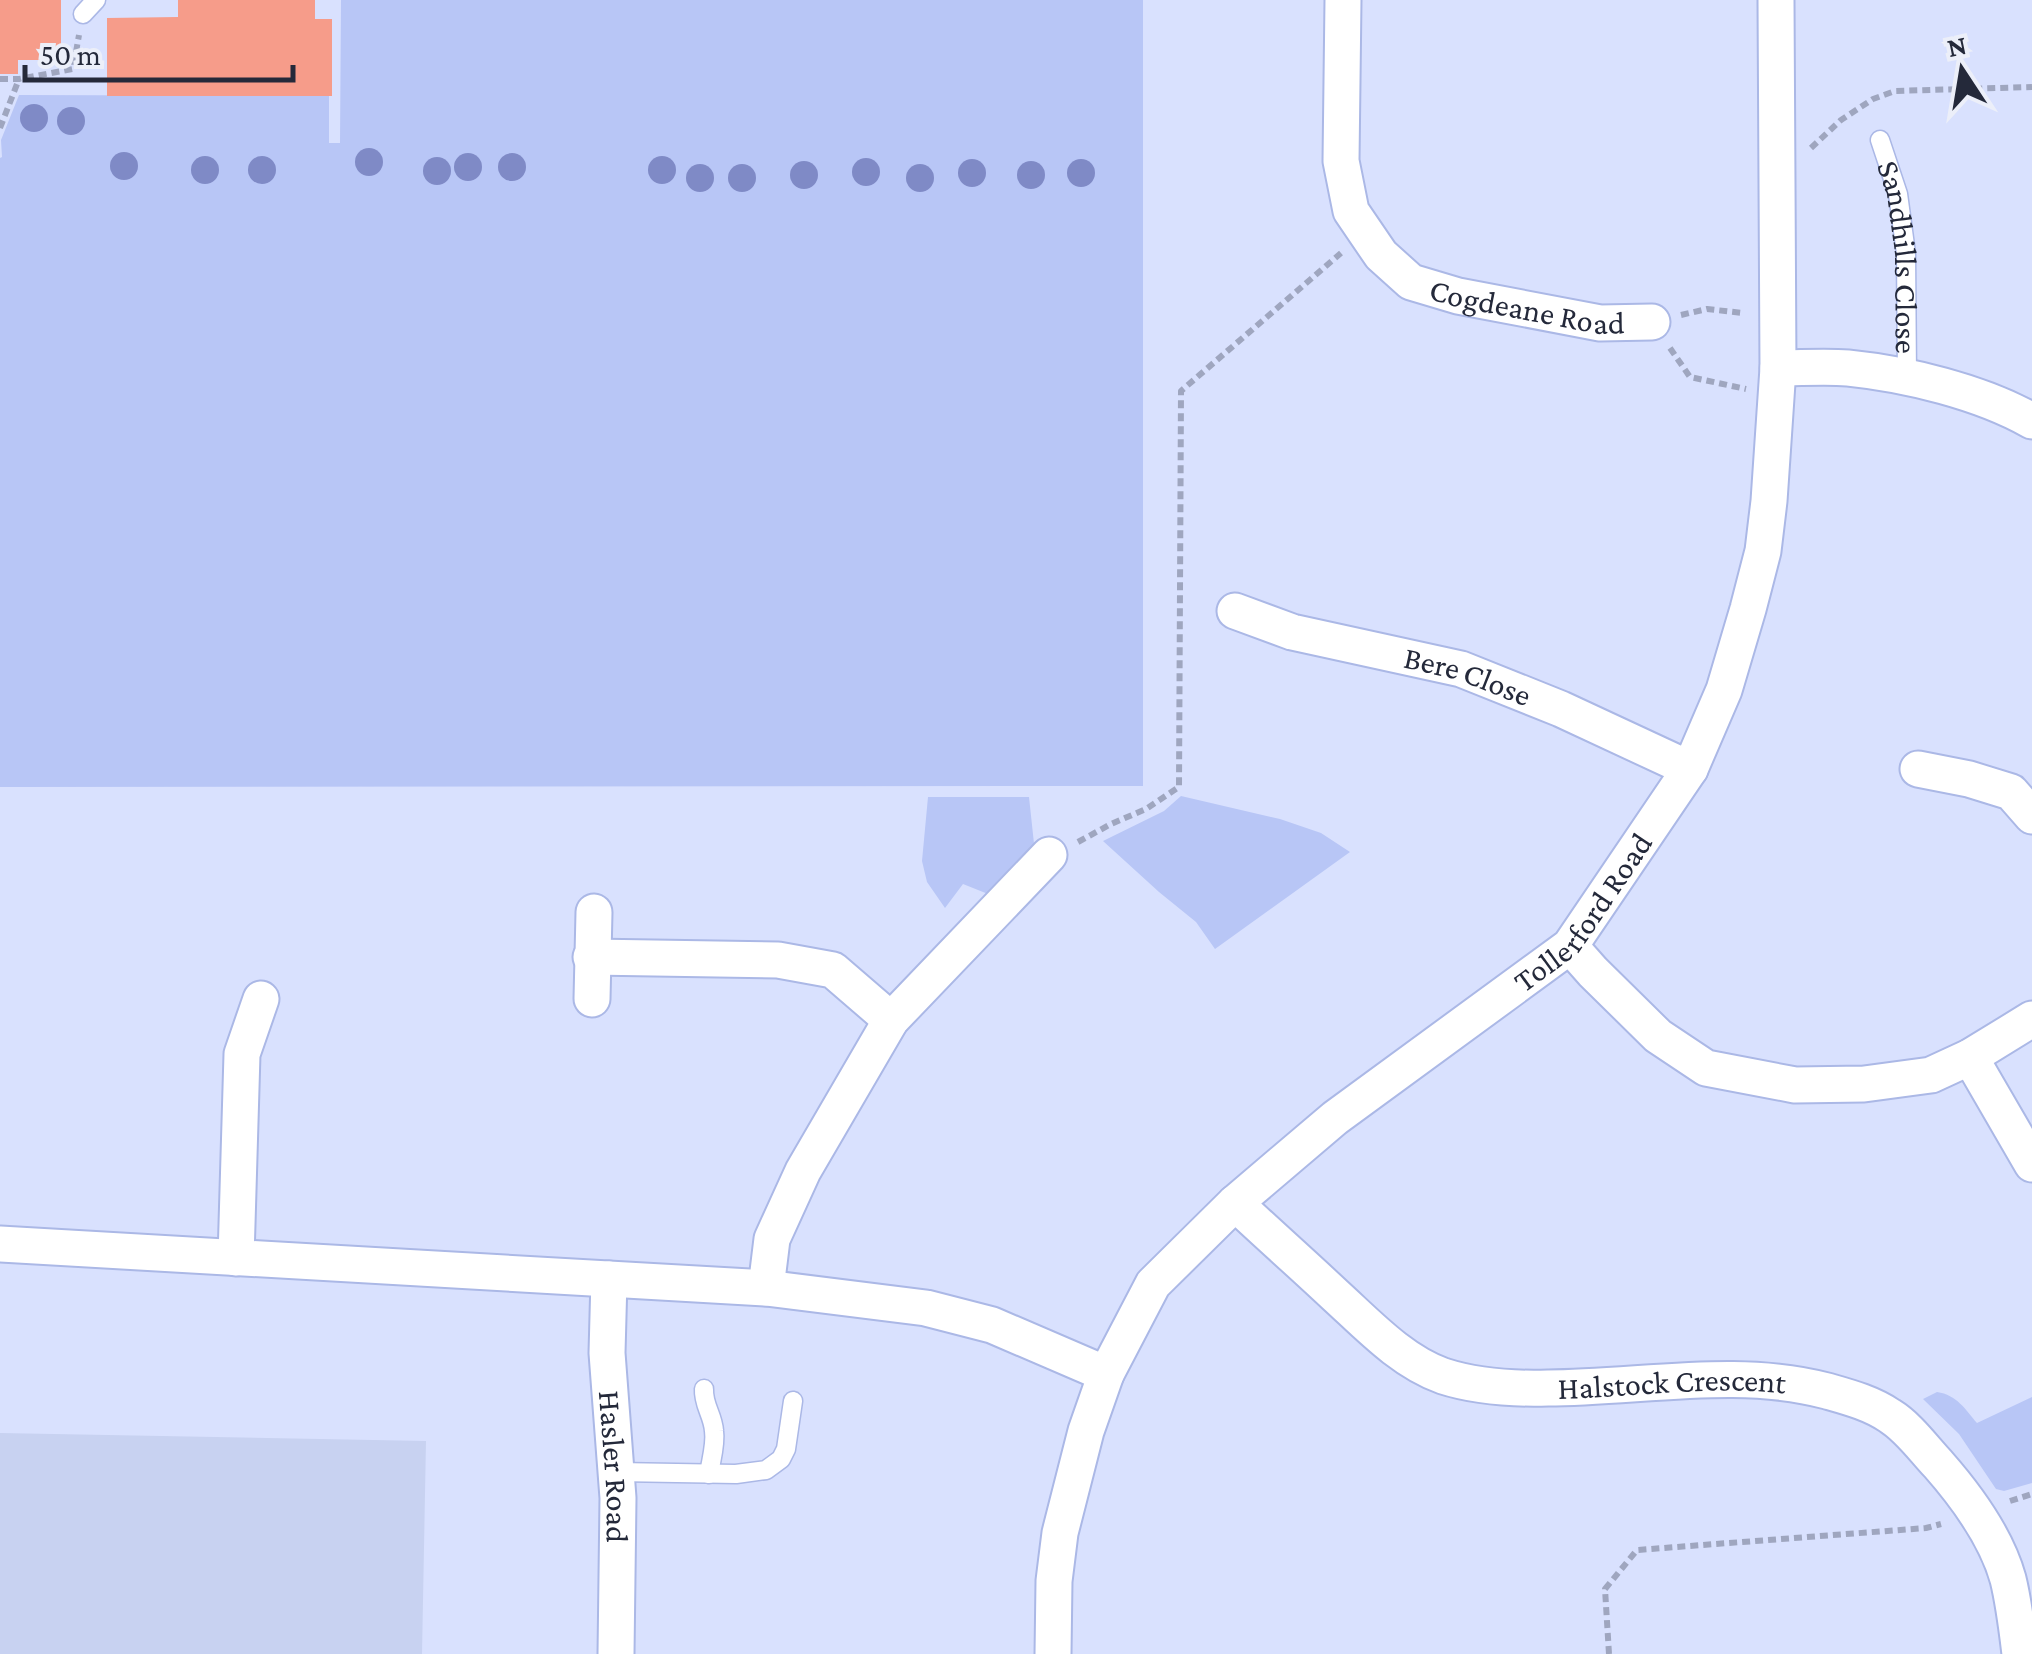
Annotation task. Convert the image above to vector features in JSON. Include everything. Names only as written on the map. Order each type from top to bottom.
[{"type":"street","name":"Cogdeane Road","points":[[1344,0],[1341,161],[1351,210],[1381,255],[1411,282],[1458,296],[1600,323],[1652,322]]},
{"type":"street","name":"Tollerford Road","points":[[1053,1654],[1054,1581],[1060,1533],[1086,1431],[1106,1374],[1152,1284],[1235,1203],[1335,1118],[1570,946],[1690,769],[1724,690],[1763,551],[1778,382],[1776,0]]},
{"type":"street","name":"Sandhills Close","points":[[1778,382],[1844,367],[1908,376],[2007,408],[2032,422]]},
{"type":"street","name":"Bere Close","points":[[1235,610],[1292,632],[1461,669],[1560,708],[1690,769]]},
{"type":"street","points":[[1918,769],[2011,792],[2032,816]]},
{"type":"street","points":[[766,1288],[772,1239],[802,1171],[891,1020],[974,909],[1048,855]]},
{"type":"street","points":[[592,999],[594,912]]},
{"type":"street","points":[[1570,946],[1658,1036],[1706,1068],[1794,1085],[1864,1084],[1931,1075],[1970,1058],[2032,1019]]},
{"type":"street","points":[[592,957],[778,960],[833,970],[891,1020]]},
{"type":"street","points":[[236,1258],[242,1054],[261,1000]]},
{"type":"street","points":[[1970,1058],[2032,1164]]},
{"type":"street","name":"Halstock Crescent","points":[[1235,1203],[1381,1337],[1412,1360],[1444,1376],[1505,1389],[1764,1381],[1809,1386],[1852,1398],[1891,1416],[1950,1478],[1995,1546],[2008,1579],[2020,1654]]},
{"type":"street","points":[[0,1244],[766,1288],[926,1308],[992,1325],[1106,1374]]},
{"type":"street","name":"Hasler Road","points":[[610,1279],[607,1353],[616,1472],[616,1654]]},
{"type":"lane","points":[[82,14],[96,0]]},
{"type":"lane","name":"Sandhills Close","points":[[1880,140],[1898,194],[1906,253],[1908,376]]},
{"type":"lane","points":[[704,1389],[704,1403],[715,1436],[709,1474]]},
{"type":"lane","points":[[616,1472],[736,1474],[766,1470],[781,1459],[786,1449],[793,1401]]},
{"type":"path","points":[[0,79],[73,69],[82,14]]},
{"type":"path","points":[[0,128],[19,79]]},
{"type":"path","points":[[1776,155],[1808,151],[1841,120],[1873,99],[1896,91],[2032,86]]},
{"type":"path","points":[[1048,855],[1146,809],[1179,787],[1181,391],[1364,233]]},
{"type":"path","points":[[1777,317],[1707,309],[1652,322],[1690,377],[1778,382]]},
{"type":"path","points":[[1610,1654],[1606,1589],[1637,1550],[1926,1528],[1976,1513]]},
{"type":"shaded area","points":[[341,0],[1143,0],[1143,786],[0,787],[0,158],[1,140],[19,95],[329,96],[329,143],[340,143]]},
{"type":"shaded area","points":[[1181,796],[1280,819],[1321,833],[1350,852],[1215,949],[1196,922],[1103,841],[1164,811]]},
{"type":"shaded area","points":[[928,797],[1029,797],[1035,853],[993,896],[963,884],[945,908],[927,882],[922,861]]},
{"type":"shaded area","points":[[1937,1392],[1955,1399],[1977,1423],[2032,1397],[2032,1483],[2004,1491],[1996,1489],[1959,1434],[1923,1399]]},
{"type":"shaded area","points":[[0,1433],[426,1441],[422,1654],[0,1654]]},
{"type":"building","points":[[0,0],[61,0],[61,60],[18,60],[18,74],[0,74]]},
{"type":"building","points":[[178,0],[315,0],[315,19],[332,19],[332,96],[107,96],[107,18],[178,17]]}]
